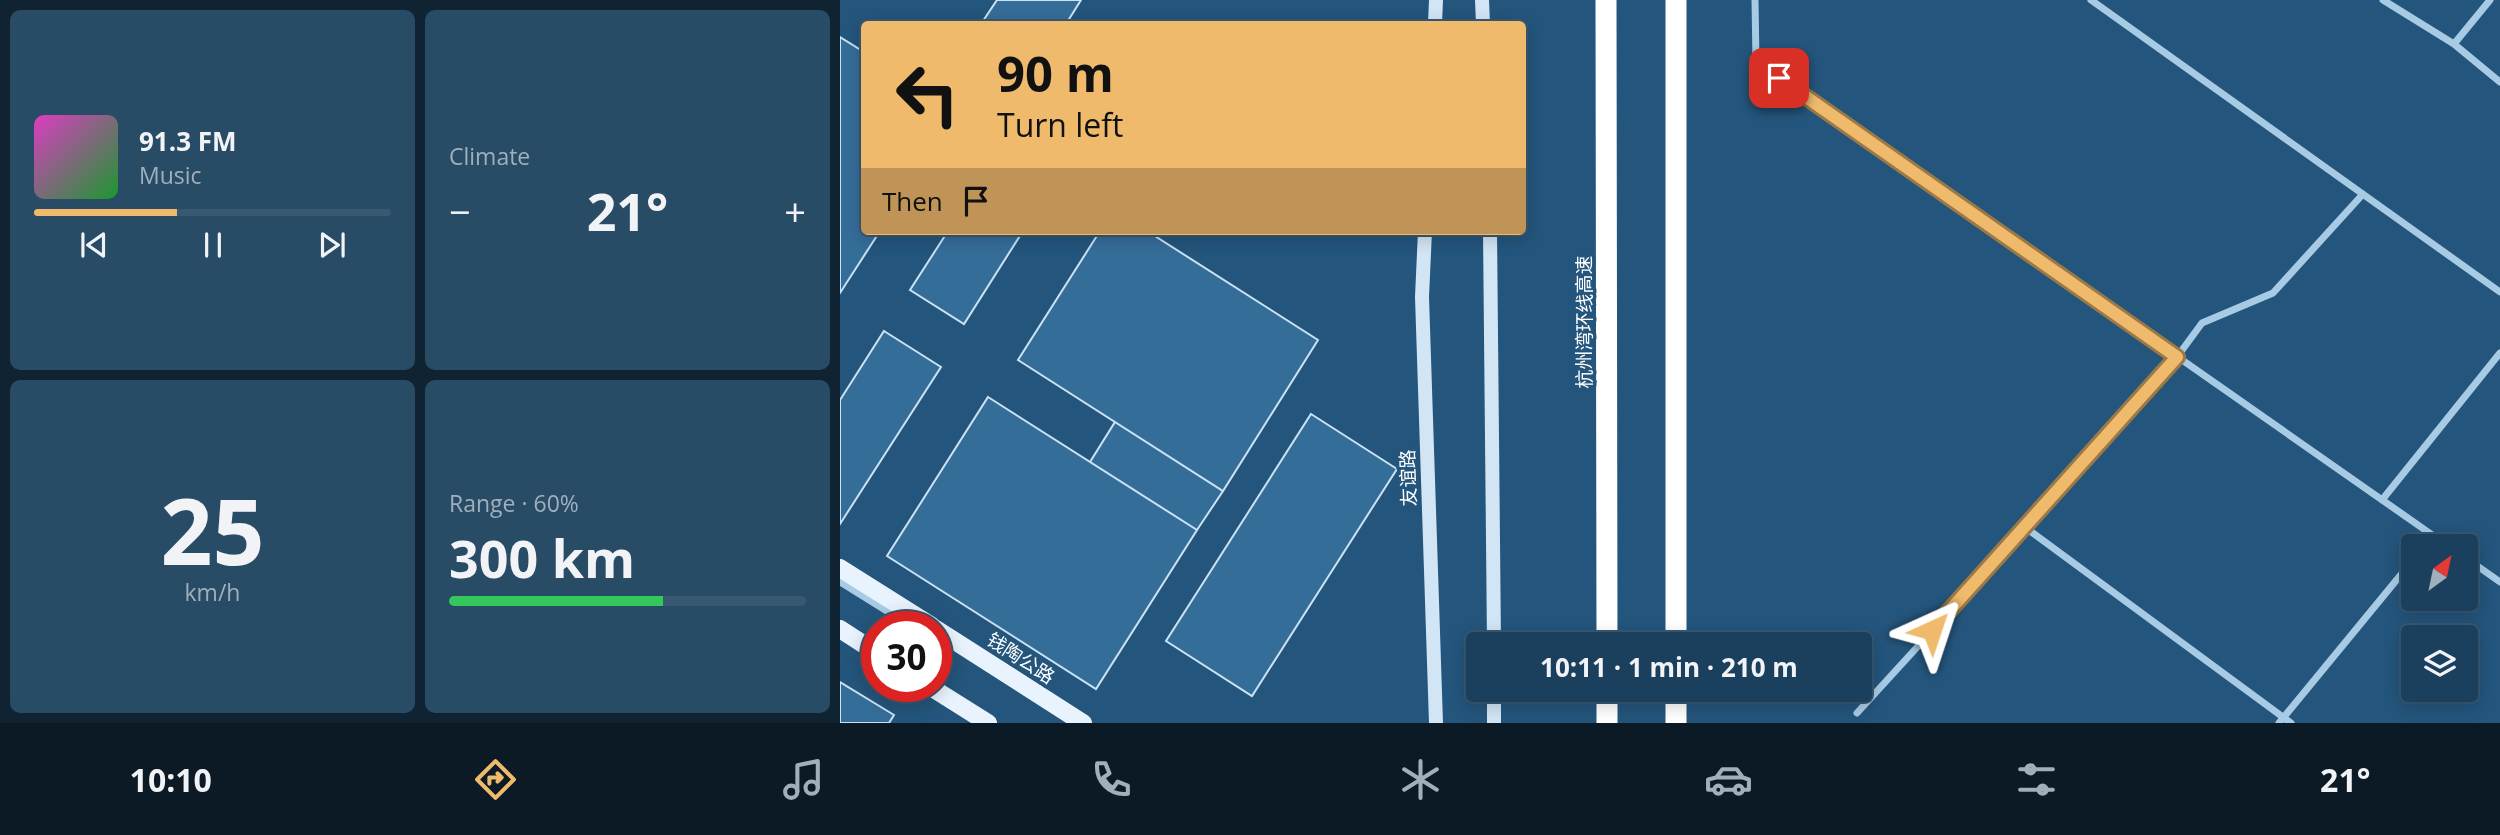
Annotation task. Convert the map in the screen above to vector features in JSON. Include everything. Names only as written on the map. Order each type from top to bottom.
[{"type":"highway","name":"杭州湾环线高速","points":[[1606,0],[1606,632]]},
{"type":"highway","points":[[1676,0],[1676,632]]},
{"type":"highway","points":[[1606,702],[1606,723]]},
{"type":"highway","points":[[1676,702],[1676,723]]},
{"type":"main road","points":[[1435,21],[1436,0]]},
{"type":"main road","points":[[1482,0],[1483,21]]},
{"type":"main road","name":"友谊路","points":[[1425,235],[1422,297],[1436,723]]},
{"type":"main road","points":[[1490,235],[1494,632]]},
{"type":"main road","name":"钱陶公路","points":[[840,568],[907,611]]},
{"type":"main road","points":[[840,629],[861,643]]},
{"type":"main road","name":"钱陶公路","points":[[952,640],[1073,722]]},
{"type":"main road","points":[[952,700],[988,723]]},
{"type":"main road","points":[[1494,702],[1494,723]]},
{"type":"street","points":[[1755,0],[1756,62],[2430,534]]},
{"type":"street","points":[[2091,0],[2500,292]]},
{"type":"street","points":[[2384,0],[2454,44],[2500,82]]},
{"type":"street","points":[[2454,44],[2490,0]]},
{"type":"street","points":[[1857,713],[2026,528],[2177,357],[2202,323],[2273,293],[2363,194]]},
{"type":"street","points":[[2382,499],[2500,353]]},
{"type":"street","points":[[2026,528],[2281,720],[2291,723]]},
{"type":"street","points":[[2478,566],[2500,582]]},
{"type":"street","points":[[2281,720],[2401,575]]},
{"type":"street","points":[[840,579],[892,611]]},
{"type":"street","points":[[952,648],[1073,722]]},
{"type":"building","points":[[997,0],[1081,0],[1068,21],[983,21]]},
{"type":"building","points":[[840,37],[861,50],[861,235],[877,235],[840,293]]},
{"type":"building","points":[[945,235],[1020,235],[964,324],[910,290]]},
{"type":"building","points":[[1097,235],[1153,235],[1318,340],[1223,491],[1018,360]]},
{"type":"building","points":[[884,331],[941,367],[840,524],[840,400]]},
{"type":"building","points":[[988,397],[1197,530],[1096,689],[887,556]]},
{"type":"building","points":[[1311,414],[1397,469],[1252,696],[1166,641]]},
{"type":"building","points":[[1115,422],[1223,491],[1197,530],[1090,462]]},
{"type":"building","points":[[840,682],[861,695],[861,702],[873,702],[894,715],[889,723],[840,723]]},
{"type":"route","points":[[1779,78],[2177,357],[1932,630]]}]
